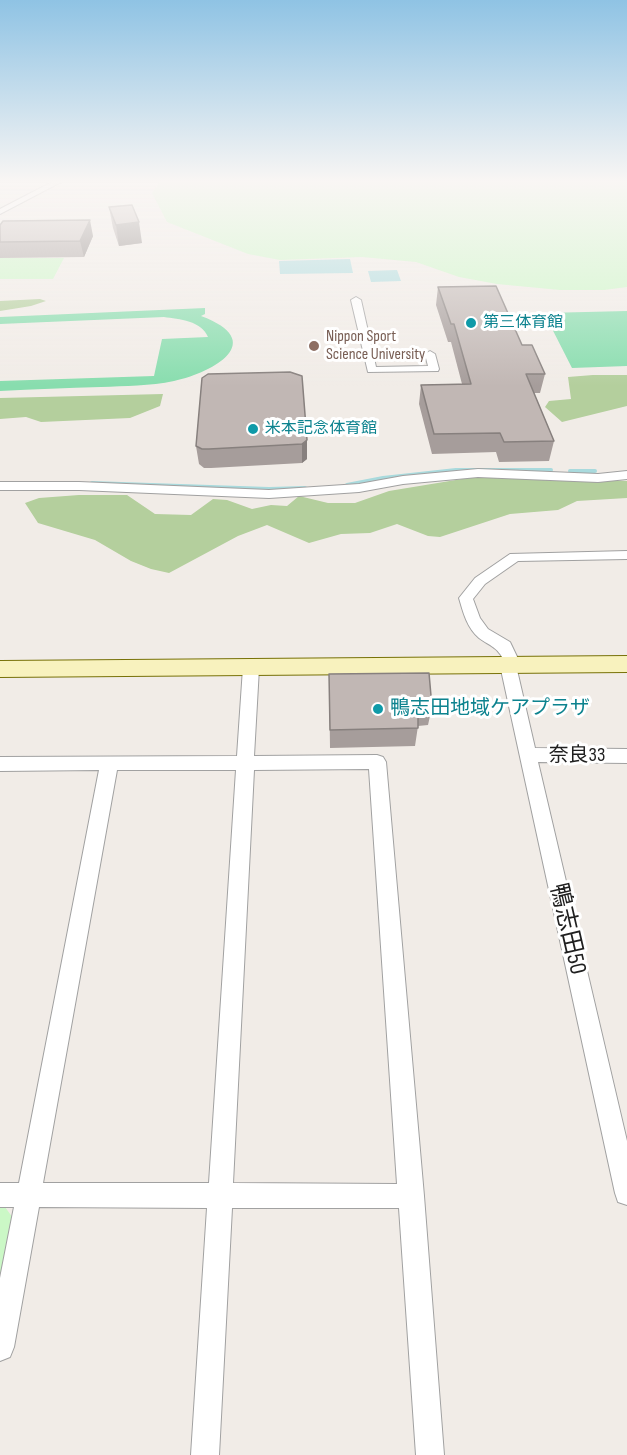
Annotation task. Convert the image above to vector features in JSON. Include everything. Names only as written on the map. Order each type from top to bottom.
[{"type":"street","points":[[356,300],[372,370],[434,369],[430,354]]},
{"type":"street","points":[[0,486],[79,486],[269,494],[359,488],[403,480],[478,473],[598,478],[627,475]]},
{"type":"street","points":[[510,665],[505,646],[483,633],[473,620],[466,598],[480,581],[515,558],[627,555]]},
{"type":"street","points":[[0,669],[627,664]]},
{"type":"street","name":"鴨志田50","points":[[510,665],[528,755],[627,1193]]},
{"type":"street","points":[[205,1455],[251,668]]},
{"type":"street","name":"奈良33","points":[[528,755],[627,756]]},
{"type":"street","points":[[0,764],[378,762],[430,1455]]},
{"type":"street","points":[[0,1347],[109,765]]},
{"type":"street","points":[[0,1195],[412,1196]]},
{"type":"green space","points":[[238,250],[627,250],[627,287],[604,290],[560,290],[497,284],[459,277],[416,262],[362,257],[280,260]]},
{"type":"green space","points":[[0,258],[64,258],[53,279],[0,279]]},
{"type":"green space","points":[[40,299],[46,301],[0,311],[0,301]]},
{"type":"green space","points":[[205,308],[205,314],[201,316],[221,326],[231,335],[233,345],[228,354],[205,371],[174,381],[147,385],[0,391],[0,381],[154,376],[162,339],[208,337],[201,327],[195,324],[164,317],[0,324],[0,317]]},
{"type":"green space","points":[[627,311],[627,366],[572,368],[544,313]]},
{"type":"green space","points":[[627,375],[627,406],[562,422],[545,407],[549,401],[571,399],[568,377]]},
{"type":"green space","points":[[163,394],[160,406],[130,418],[41,422],[26,417],[0,419],[0,398]]},
{"type":"green space","points":[[480,476],[627,481],[627,498],[577,501],[558,510],[510,514],[440,537],[428,536],[397,524],[370,533],[341,534],[309,543],[267,525],[238,536],[169,573],[131,561],[95,540],[38,523],[25,503],[39,498],[127,495],[155,514],[191,515],[213,499],[227,500],[252,509],[271,505],[287,506],[299,496],[328,503],[355,503],[389,491]]},
{"type":"green space","points":[[0,1207],[5,1207],[13,1218],[0,1285]]},
{"type":"water","points":[[350,259],[353,273],[280,274],[279,261]]},
{"type":"water","points":[[397,270],[401,281],[371,282],[368,271]]},
{"type":"building","points":[[496,286],[522,345],[532,345],[545,374],[526,374],[554,441],[504,442],[500,433],[434,434],[421,385],[471,384],[454,324],[451,324],[438,287]]},
{"type":"building","name":"米本記念体育館","points":[[290,372],[302,376],[307,440],[302,444],[209,449],[196,446],[202,378],[208,374]]},
{"type":"building","name":"鴨志田地域ケアプラザ","points":[[429,673],[432,707],[418,708],[418,728],[330,730],[329,674]]},
{"type":"waterway","points":[[347,485],[383,478],[456,470],[551,470]]},
{"type":"waterway","points":[[570,471],[595,471]]},
{"type":"waterway","points":[[92,483],[269,489],[305,488]]},
{"type":"place","name":"第三体育館","points":[[471,323]]},
{"type":"place","name":"Nippon Sport Science University","points":[[314,346]]},
{"type":"place","name":"米本記念体育館","points":[[253,429]]},
{"type":"place","name":"鴨志田地域ケアプラザ","points":[[378,709]]}]
